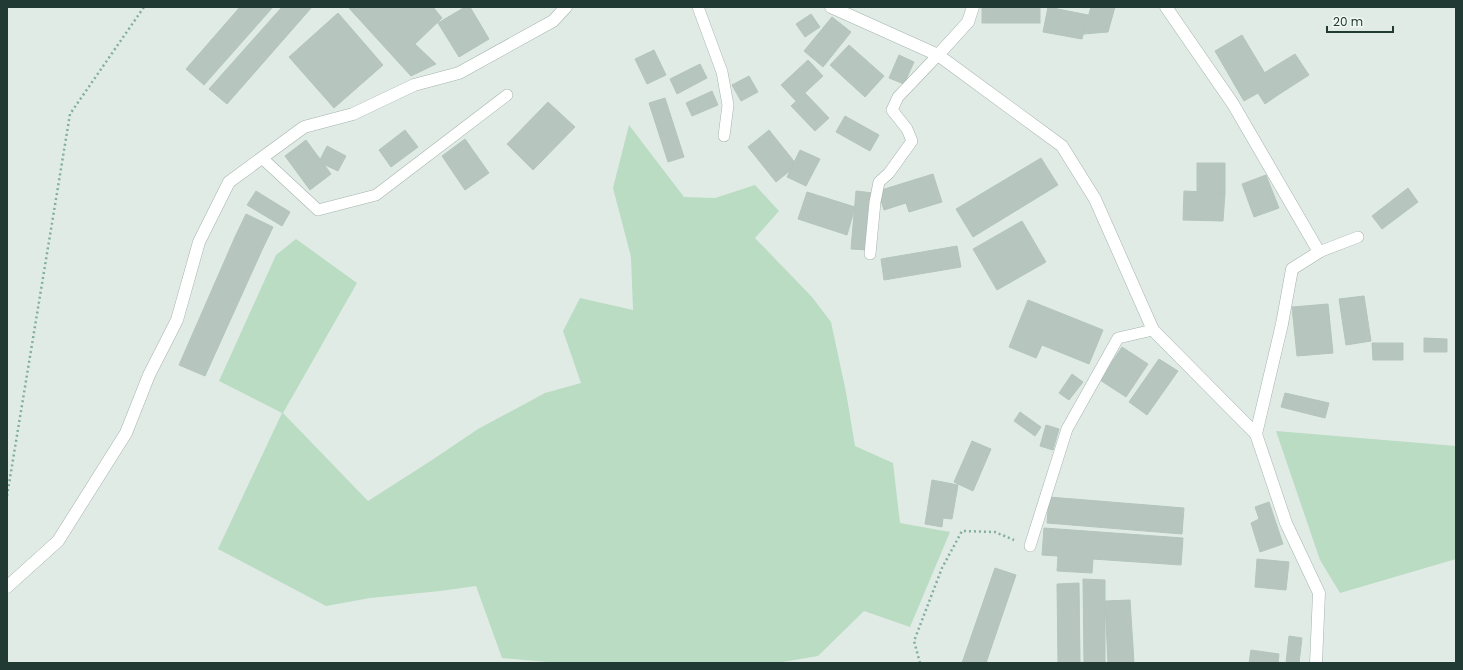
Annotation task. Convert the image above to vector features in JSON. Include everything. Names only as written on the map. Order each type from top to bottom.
[{"type":"street","points":[[7,587],[58,541],[126,433],[149,375],[177,320],[199,242],[229,182],[304,127],[352,114],[414,85],[459,73],[553,21],[566,7]]},
{"type":"street","points":[[831,7],[938,55],[1062,146],[1095,199],[1153,330],[1256,434],[1286,523],[1319,593],[1316,663]]},
{"type":"street","points":[[938,55],[968,22],[973,7]]},
{"type":"street","points":[[1166,7],[1233,104],[1319,252],[1292,269],[1282,324],[1256,434]]},
{"type":"lane","points":[[698,7],[722,72],[728,105],[724,136]]},
{"type":"lane","points":[[870,254],[875,202],[879,182],[889,173],[912,140],[907,129],[892,110],[898,98],[938,55]]},
{"type":"lane","points":[[262,158],[318,210],[376,195],[507,95]]},
{"type":"lane","points":[[1319,252],[1358,237]]},
{"type":"lane","points":[[1030,546],[1066,429],[1118,338],[1153,330]]},
{"type":"path","points":[[7,496],[70,114],[144,7]]},
{"type":"path","points":[[920,663],[914,641],[942,568],[962,531],[995,532],[1030,546]]},
{"type":"green space","points":[[629,125],[684,197],[715,198],[755,185],[779,211],[755,238],[812,297],[831,322],[846,392],[855,446],[893,463],[900,523],[950,532],[910,627],[864,611],[818,656],[777,663],[559,663],[502,658],[476,586],[370,598],[326,606],[218,549],[282,413],[219,381],[276,255],[296,239],[357,283],[283,413],[368,501],[478,429],[545,393],[581,383],[563,331],[580,298],[633,310],[631,257],[613,188]]},
{"type":"green space","points":[[1276,431],[1456,446],[1456,559],[1340,593],[1320,560]]},
{"type":"building","points":[[240,7],[273,7],[204,85],[186,69]]},
{"type":"building","points":[[282,7],[312,7],[227,104],[209,89]]},
{"type":"building","points":[[348,7],[433,7],[442,18],[415,44],[436,64],[411,76]]},
{"type":"building","points":[[465,7],[470,7],[489,39],[459,57],[438,23]]},
{"type":"building","points":[[982,7],[1040,7],[1040,23],[982,23]]},
{"type":"building","points":[[1048,7],[1088,15],[1082,39],[1043,32]]},
{"type":"building","points":[[1091,7],[1115,7],[1108,32],[1083,34]]},
{"type":"building","points":[[338,13],[383,65],[334,108],[289,57]]},
{"type":"building","points":[[811,14],[820,27],[805,37],[796,24]]},
{"type":"building","points":[[832,17],[851,32],[823,67],[804,51]]},
{"type":"building","points":[[1242,35],[1278,95],[1265,104],[1258,93],[1244,101],[1215,51]]},
{"type":"building","points":[[849,45],[884,76],[865,97],[830,65]]},
{"type":"building","points":[[654,50],[666,75],[647,84],[635,59]]},
{"type":"building","points":[[1295,54],[1309,75],[1278,95],[1264,73]]},
{"type":"building","points":[[899,55],[914,62],[904,84],[889,78]]},
{"type":"building","points":[[808,60],[823,76],[796,101],[781,85]]},
{"type":"building","points":[[700,64],[707,78],[677,94],[670,79]]},
{"type":"building","points":[[749,76],[758,92],[741,101],[732,85]]},
{"type":"building","points":[[712,91],[718,105],[692,116],[686,103]]},
{"type":"building","points":[[805,93],[829,118],[815,131],[791,106]]},
{"type":"building","points":[[665,98],[684,157],[668,162],[649,103]]},
{"type":"building","points":[[548,102],[575,127],[533,170],[507,144]]},
{"type":"building","points":[[845,116],[879,135],[870,151],[836,132]]},
{"type":"building","points":[[405,130],[418,147],[391,167],[379,150]]},
{"type":"building","points":[[769,130],[797,165],[776,182],[748,147]]},
{"type":"building","points":[[465,139],[489,173],[465,190],[442,156]]},
{"type":"building","points":[[306,140],[331,174],[310,190],[285,156]]},
{"type":"building","points":[[327,146],[346,156],[338,171],[319,162]]},
{"type":"building","points":[[800,150],[820,159],[806,186],[787,177]]},
{"type":"building","points":[[1041,158],[1058,185],[973,237],[956,209]]},
{"type":"building","points":[[1197,163],[1225,163],[1225,193],[1197,192]]},
{"type":"building","points":[[933,174],[942,202],[909,212],[906,203],[884,210],[878,191]]},
{"type":"building","points":[[1266,175],[1279,208],[1254,217],[1242,184]]},
{"type":"building","points":[[1408,188],[1418,202],[1382,229],[1372,216]]},
{"type":"building","points":[[256,191],[290,212],[282,226],[247,205]]},
{"type":"building","points":[[856,191],[873,193],[868,250],[851,249]]},
{"type":"building","points":[[1184,191],[1225,193],[1223,221],[1183,220]]},
{"type":"building","points":[[807,192],[855,207],[847,235],[798,219]]},
{"type":"building","points":[[246,214],[273,227],[262,250],[235,237]]},
{"type":"building","points":[[1022,221],[1046,262],[997,290],[973,249]]},
{"type":"building","points":[[235,237],[262,250],[205,376],[179,365]]},
{"type":"building","points":[[957,246],[961,267],[884,280],[881,259]]},
{"type":"building","points":[[1364,296],[1371,341],[1346,345],[1339,299]]},
{"type":"building","points":[[1028,300],[1103,330],[1089,364],[1042,345],[1036,358],[1009,347]]},
{"type":"building","points":[[1328,304],[1333,353],[1297,356],[1292,307]]},
{"type":"building","points":[[1424,338],[1447,339],[1447,352],[1424,352]]},
{"type":"building","points":[[1372,343],[1403,343],[1403,360],[1373,360]]},
{"type":"building","points":[[1122,347],[1148,364],[1126,397],[1100,380]]},
{"type":"building","points":[[1159,359],[1178,371],[1147,415],[1129,402]]},
{"type":"building","points":[[1072,374],[1083,382],[1069,400],[1059,393]]},
{"type":"building","points":[[1285,393],[1329,403],[1325,418],[1281,407]]},
{"type":"building","points":[[1020,412],[1041,427],[1035,436],[1014,421]]},
{"type":"building","points":[[1046,425],[1059,429],[1053,450],[1040,446]]},
{"type":"building","points":[[972,441],[991,449],[973,491],[954,482]]},
{"type":"building","points":[[932,480],[958,485],[952,519],[943,518],[942,527],[925,524]]},
{"type":"building","points":[[1049,497],[1184,508],[1182,534],[1047,523]]},
{"type":"building","points":[[1269,502],[1283,544],[1260,552],[1251,523],[1259,519],[1255,507]]},
{"type":"building","points":[[1044,528],[1183,538],[1181,565],[1093,559],[1092,573],[1057,571],[1058,556],[1042,555]]},
{"type":"building","points":[[1257,559],[1289,562],[1286,590],[1255,587]]},
{"type":"building","points":[[995,568],[1016,575],[986,663],[962,663]]},
{"type":"building","points":[[1083,579],[1105,580],[1105,663],[1084,663]]},
{"type":"building","points":[[1079,583],[1080,663],[1058,663],[1057,584]]},
{"type":"building","points":[[1130,600],[1134,663],[1108,663],[1105,601]]},
{"type":"building","points":[[1289,636],[1302,638],[1299,663],[1286,663]]},
{"type":"building","points":[[1251,650],[1279,654],[1278,663],[1249,663]]}]
